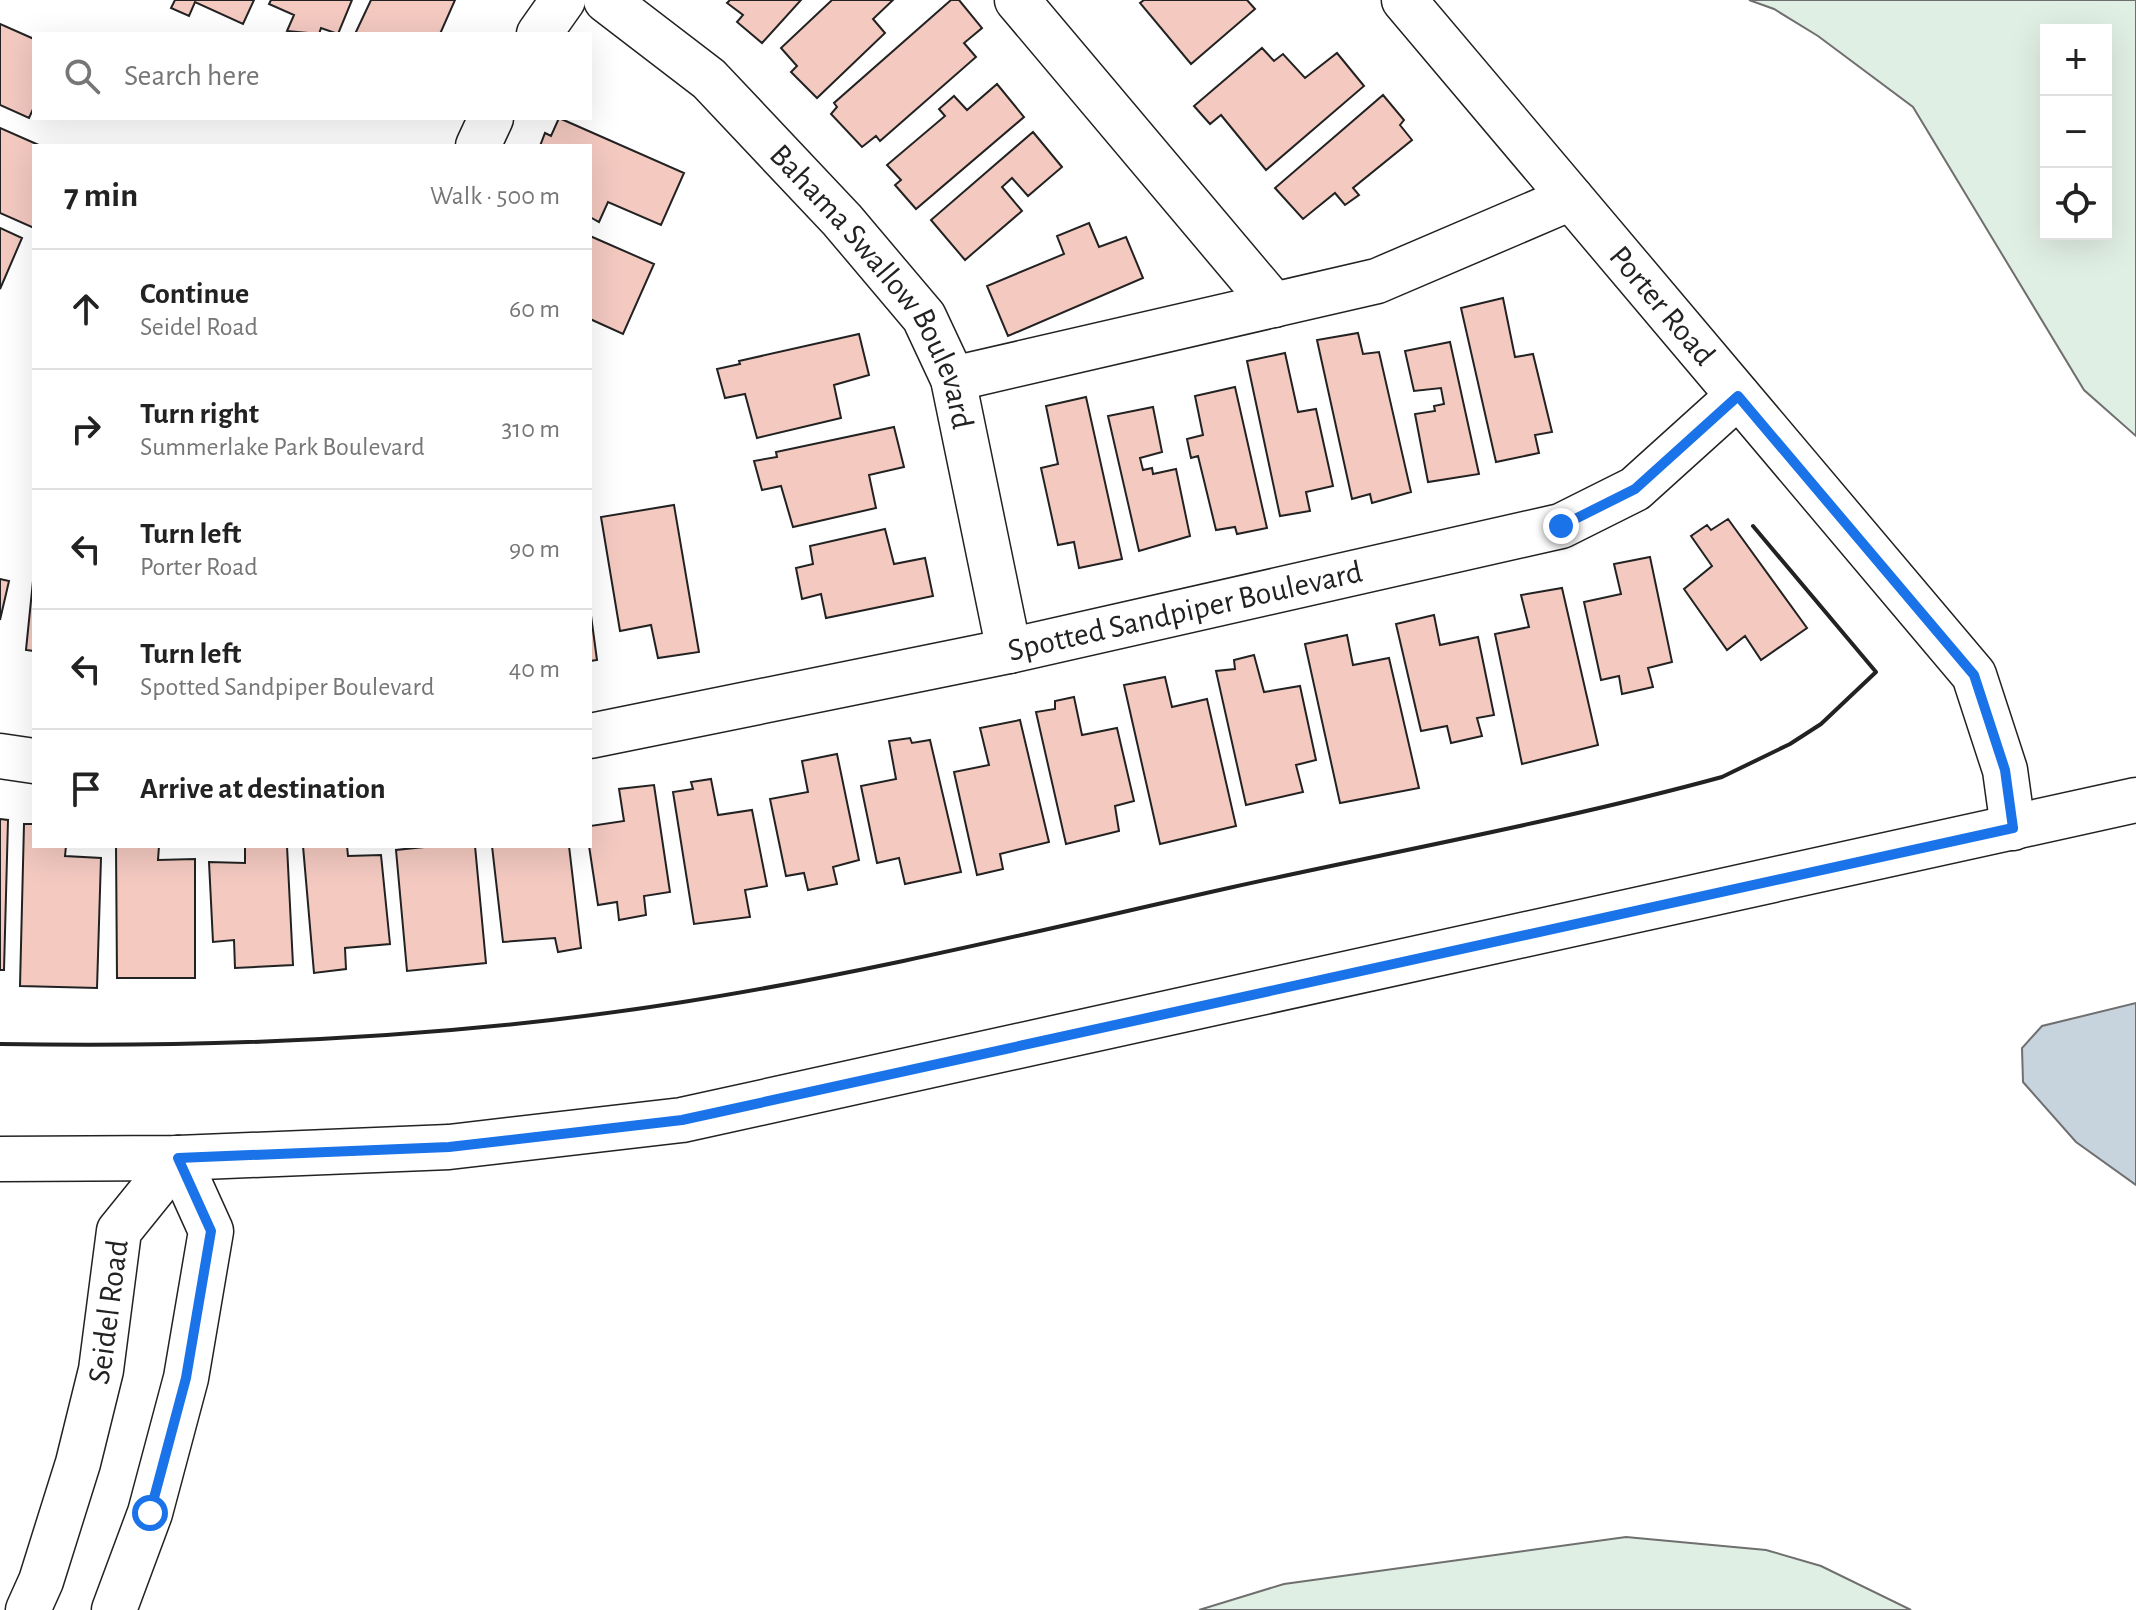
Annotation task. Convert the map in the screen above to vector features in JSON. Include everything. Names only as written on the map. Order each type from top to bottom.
[{"type":"street","points":[[540,32],[563,0]]},
{"type":"street","name":"Bahama Swallow Boulevard","points":[[606,0],[709,79],[842,220],[924,317],[953,379],[1009,651]]},
{"type":"street","points":[[1017,0],[1274,305]]},
{"type":"street","name":"Porter Road","points":[[1404,0],[1974,675],[2005,770],[2013,828]]},
{"type":"street","points":[[479,144],[490,120]]},
{"type":"street","points":[[953,379],[1377,281],[1571,198]]},
{"type":"street","name":"Spotted Sandpiper Boulevard","points":[[592,736],[1009,651],[1561,526],[1635,489],[1738,396]]},
{"type":"street","points":[[0,756],[32,761]]},
{"type":"street","points":[[0,1159],[178,1158],[449,1147],[682,1120],[2136,800]]},
{"type":"street","points":[[114,1610],[150,1513],[186,1378],[211,1231],[178,1158]]},
{"type":"street","name":"Seidel Road","points":[[28,1610],[41,1581],[78,1463],[101,1370],[119,1231],[178,1158]]},
{"type":"green space","points":[[1749,0],[2136,0],[2136,436],[2084,390],[1913,107],[1818,36],[1774,9]]},
{"type":"green space","points":[[1626,1537],[1766,1550],[1821,1566],[1911,1610],[1199,1610],[1284,1584]]},
{"type":"shaded area","points":[[2136,1003],[2136,1185],[2076,1142],[2023,1082],[2022,1048],[2042,1026]]},
{"type":"building","points":[[175,0],[254,0],[243,24],[195,2],[189,16],[171,8]]},
{"type":"building","points":[[271,0],[352,0],[339,32],[321,28],[320,32],[287,31],[294,15],[269,4]]},
{"type":"building","points":[[371,0],[455,0],[441,32],[356,32]]},
{"type":"building","points":[[730,0],[801,0],[762,43],[737,22],[743,15],[727,3]]},
{"type":"building","points":[[832,0],[893,0],[873,19],[885,33],[817,98],[791,72],[797,66],[781,48]]},
{"type":"building","points":[[951,0],[959,0],[982,28],[964,43],[976,57],[880,141],[876,136],[862,147],[831,114],[837,107],[834,103]]},
{"type":"building","points":[[1144,0],[1247,0],[1255,9],[1191,64],[1140,3]]},
{"type":"building","points":[[0,24],[32,38],[32,111],[29,118],[0,105]]},
{"type":"building","points":[[1262,48],[1274,61],[1283,54],[1305,78],[1337,53],[1364,86],[1266,170],[1221,115],[1210,124],[1194,106]]},
{"type":"building","points":[[997,84],[1024,117],[916,209],[895,185],[901,180],[887,165],[945,116],[939,109],[954,96],[967,110]]},
{"type":"building","points":[[1383,95],[1404,120],[1400,125],[1412,140],[1353,188],[1359,195],[1345,205],[1335,193],[1303,219],[1275,188]]},
{"type":"building","points":[[558,120],[564,120],[684,173],[661,225],[608,202],[599,222],[592,218],[592,144],[541,144],[545,133],[551,136]]},
{"type":"building","points":[[0,128],[36,144],[32,144],[32,227],[0,213]]},
{"type":"building","points":[[1033,132],[1062,167],[1028,196],[1012,178],[1002,187],[1022,211],[965,260],[931,220]]},
{"type":"building","points":[[1089,223],[1099,247],[1126,237],[1143,278],[1008,336],[987,286],[1064,254],[1057,236]]},
{"type":"building","points":[[0,228],[22,238],[0,289]]},
{"type":"building","points":[[592,237],[654,264],[623,334],[592,320]]},
{"type":"building","points":[[1503,298],[1515,357],[1533,354],[1552,432],[1535,435],[1539,453],[1496,462],[1461,308]]},
{"type":"building","points":[[1358,333],[1363,354],[1379,352],[1411,492],[1372,503],[1370,494],[1352,499],[1317,340]]},
{"type":"building","points":[[859,334],[869,375],[834,385],[841,418],[757,438],[745,394],[725,398],[717,369],[740,364],[739,361]]},
{"type":"building","points":[[1450,342],[1479,474],[1428,482],[1415,414],[1435,411],[1434,406],[1444,404],[1441,388],[1414,391],[1405,351]]},
{"type":"building","points":[[1285,353],[1298,412],[1316,409],[1333,486],[1306,492],[1310,511],[1280,516],[1247,361]]},
{"type":"building","points":[[1235,387],[1267,528],[1237,534],[1235,527],[1216,530],[1198,456],[1191,458],[1187,439],[1203,435],[1195,396]]},
{"type":"building","points":[[1086,397],[1122,559],[1079,568],[1074,542],[1058,545],[1041,468],[1058,464],[1046,406]]},
{"type":"building","points":[[1153,407],[1162,452],[1140,458],[1143,470],[1152,468],[1153,474],[1176,469],[1190,536],[1139,551],[1108,416]]},
{"type":"building","points":[[894,427],[904,467],[869,475],[876,508],[793,527],[781,486],[762,490],[754,461],[777,457],[776,452]]},
{"type":"building","points":[[674,505],[699,652],[658,658],[651,625],[620,631],[601,517]]},
{"type":"building","points":[[1728,519],[1807,628],[1761,660],[1745,636],[1727,650],[1684,589],[1712,566],[1691,536],[1707,525],[1711,530]]},
{"type":"building","points":[[885,529],[894,564],[925,558],[933,596],[826,618],[821,594],[802,599],[796,568],[813,564],[810,546]]},
{"type":"building","points":[[1650,557],[1672,662],[1648,668],[1653,687],[1622,694],[1619,676],[1601,680],[1584,602],[1621,594],[1614,564]]},
{"type":"building","points":[[0,579],[9,581],[0,620]]},
{"type":"building","points":[[1562,588],[1598,745],[1522,764],[1495,634],[1529,627],[1521,595]]},
{"type":"building","points":[[32,591],[32,651],[26,650]]},
{"type":"building","points":[[1434,615],[1440,645],[1478,637],[1494,715],[1477,718],[1482,736],[1451,743],[1447,726],[1421,731],[1396,624]]},
{"type":"building","points":[[592,623],[597,660],[592,661]]},
{"type":"building","points":[[1347,635],[1353,665],[1389,658],[1419,788],[1340,803],[1305,644]]},
{"type":"building","points":[[1254,655],[1264,692],[1300,686],[1316,760],[1296,765],[1303,792],[1246,805],[1216,671],[1235,669],[1234,660]]},
{"type":"building","points":[[1165,677],[1172,707],[1207,699],[1236,826],[1160,844],[1124,685]]},
{"type":"building","points":[[1074,697],[1082,735],[1117,728],[1134,801],[1115,806],[1119,831],[1066,844],[1036,712],[1055,709],[1055,701]]},
{"type":"building","points":[[1020,720],[1049,842],[1000,854],[1003,869],[977,875],[954,772],[989,765],[980,728]]},
{"type":"building","points":[[910,738],[912,743],[930,740],[961,872],[905,884],[899,858],[877,863],[861,786],[896,779],[889,741]]},
{"type":"building","points":[[837,754],[859,860],[833,867],[837,884],[808,890],[804,873],[786,876],[770,799],[808,792],[802,761]]},
{"type":"building","points":[[711,779],[718,815],[752,810],[767,886],[745,890],[750,917],[694,924],[673,792],[693,789],[691,782]]},
{"type":"building","points":[[654,785],[670,892],[644,896],[646,915],[619,920],[617,902],[598,905],[589,848],[592,848],[592,826],[624,821],[619,789]]},
{"type":"building","points":[[0,819],[8,820],[4,970],[0,970]]},
{"type":"building","points":[[24,824],[32,824],[32,848],[66,848],[65,856],[101,858],[97,988],[20,986]]},
{"type":"building","points":[[116,848],[159,848],[158,860],[195,859],[195,978],[117,978]]},
{"type":"building","points":[[245,848],[287,848],[293,965],[235,968],[234,940],[213,942],[209,862],[245,863]]},
{"type":"building","points":[[303,848],[347,848],[348,856],[381,855],[390,944],[345,948],[346,969],[314,973]]},
{"type":"building","points":[[475,848],[486,963],[407,971],[396,850]]},
{"type":"building","points":[[492,848],[569,848],[581,948],[558,952],[555,938],[503,942]]},
{"type":"wall","points":[[0,1044],[172,1044],[343,1038],[513,1024],[683,1002],[821,978],[959,949],[1540,822],[1722,777],[1790,744],[1821,724],[1876,672],[1753,526]]},
{"type":"route","points":[[150,1513],[186,1378],[211,1231],[178,1158],[449,1147],[682,1120],[2013,828],[2005,770],[1974,675],[1738,396],[1635,489],[1561,526]]}]
